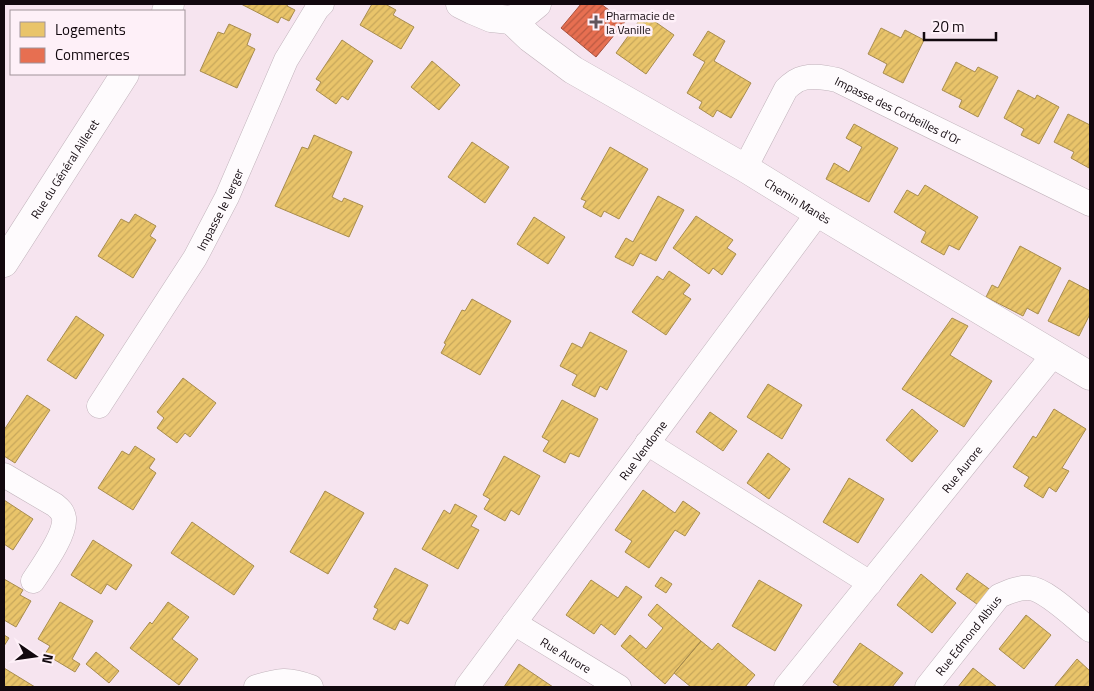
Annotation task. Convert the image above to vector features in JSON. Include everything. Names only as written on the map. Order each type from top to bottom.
[{"type":"street","name":"Impasse le Verger","points":[[99,406],[195,258],[227,197],[286,60],[317,9],[322,4]]},
{"type":"street","points":[[460,4],[491,18],[511,20],[526,13],[537,4]]},
{"type":"street","name":"Chemin Manès","points":[[511,20],[530,38],[573,70],[745,168],[1090,376]]},
{"type":"street","name":"Rue du Général Ailleret","points":[[4,263],[125,75]]},
{"type":"street","name":"Impasse des Corbeilles d'Or","points":[[745,168],[786,88],[797,80],[824,77],[837,80],[1090,204]]},
{"type":"street","name":"Rue Vendome","points":[[467,687],[818,213]]},
{"type":"street","name":"Rue Aurore","points":[[786,687],[1054,354]]},
{"type":"street","points":[[647,442],[870,583]]},
{"type":"street","points":[[4,475],[55,505],[61,510],[64,518],[59,538],[33,581]]},
{"type":"street","name":"Rue Edmond Albius","points":[[927,687],[999,596],[1013,590],[1030,588],[1046,594],[1090,630]]},
{"type":"street","name":"Rue Aurore","points":[[514,622],[620,687]]},
{"type":"street","points":[[256,687],[278,681],[298,682],[311,687]]},
{"type":"building: Logements","points":[[241,4],[288,4],[287,6],[295,10],[289,21],[281,17],[278,23]]},
{"type":"building: Logements","points":[[372,4],[385,4],[396,10],[393,15],[414,27],[401,49],[360,25]]},
{"type":"building: Logements","points":[[644,14],[674,35],[646,74],[616,53]]},
{"type":"building: Logements","points":[[229,24],[251,34],[247,45],[255,49],[237,88],[200,71],[218,32],[224,34]]},
{"type":"building: Logements","points":[[881,28],[901,38],[905,30],[924,40],[903,83],[883,73],[887,64],[868,54]]},
{"type":"building: Logements","points":[[708,31],[725,41],[714,61],[751,83],[731,118],[717,110],[713,117],[699,108],[702,102],[687,93],[705,62],[693,55]]},
{"type":"building: Logements","points":[[342,40],[373,61],[348,100],[342,96],[336,104],[316,90],[321,82],[316,79]]},
{"type":"building: Logements","points":[[432,61],[460,85],[439,110],[411,87]]},
{"type":"building: Logements","points":[[956,62],[975,72],[978,67],[998,77],[978,117],[959,107],[962,100],[942,90]]},
{"type":"building: Logements","points":[[1018,90],[1035,99],[1037,95],[1059,107],[1039,144],[1021,135],[1024,129],[1004,118]]},
{"type":"building: Logements","points":[[1068,114],[1090,125],[1089,168],[1071,158],[1074,152],[1054,142]]},
{"type":"building: Logements","points":[[854,124],[898,148],[869,202],[826,179],[834,163],[849,172],[862,147],[846,138]]},
{"type":"building: Logements","points":[[314,135],[352,152],[332,197],[342,202],[344,198],[363,206],[349,237],[275,206],[302,147],[308,149]]},
{"type":"building: Logements","points":[[472,142],[509,167],[485,203],[448,177]]},
{"type":"building: Logements","points":[[610,147],[648,169],[619,219],[604,211],[601,217],[583,207],[586,201],[581,199]]},
{"type":"building: Logements","points":[[925,185],[978,217],[959,250],[949,245],[944,255],[921,242],[926,232],[894,212],[907,190],[918,196]]},
{"type":"building: Logements","points":[[658,196],[684,210],[656,261],[640,253],[633,266],[615,257],[626,238],[633,242]]},
{"type":"building: Logements","points":[[135,214],[156,226],[150,236],[156,240],[133,278],[98,256],[121,219],[129,223]]},
{"type":"building: Logements","points":[[696,216],[733,240],[727,248],[736,254],[722,275],[713,268],[709,274],[673,248]]},
{"type":"building: Logements","points":[[534,217],[565,237],[548,264],[517,244]]},
{"type":"building: Logements","points":[[1020,246],[1061,268],[1038,314],[1027,308],[1023,316],[986,297],[992,285],[998,288]]},
{"type":"building: Logements","points":[[669,271],[690,285],[683,294],[691,299],[666,335],[632,312],[657,276],[663,280]]},
{"type":"building: Logements","points":[[1069,280],[1090,291],[1090,314],[1079,336],[1048,321]]},
{"type":"building: Logements","points":[[472,299],[511,321],[480,375],[441,353],[446,344],[444,343],[462,310],[465,311]]},
{"type":"building: Logements","points":[[76,316],[104,335],[76,379],[47,360]]},
{"type":"building: Logements","points":[[952,318],[968,326],[950,355],[992,381],[964,427],[902,389]]},
{"type":"building: Logements","points":[[590,332],[627,351],[607,390],[600,386],[595,397],[572,385],[577,375],[560,366],[572,343],[582,348]]},
{"type":"building: Logements","points":[[183,378],[216,403],[190,437],[185,433],[177,443],[157,428],[164,418],[157,412]]},
{"type":"building: Logements","points":[[768,384],[802,405],[782,439],[747,417]]},
{"type":"building: Logements","points":[[27,395],[50,410],[15,463],[4,456],[4,430]]},
{"type":"building: Logements","points":[[562,400],[598,419],[579,457],[570,453],[565,463],[543,451],[549,441],[542,437]]},
{"type":"building: Logements","points":[[912,409],[938,431],[912,462],[886,440]]},
{"type":"building: Logements","points":[[1054,409],[1086,429],[1062,468],[1069,471],[1056,492],[1049,487],[1043,498],[1024,486],[1029,477],[1013,467],[1033,436],[1036,438]]},
{"type":"building: Logements","points":[[710,412],[737,431],[723,451],[696,432]]},
{"type":"building: Logements","points":[[135,446],[155,459],[149,468],[156,473],[133,510],[98,488],[122,451],[129,455]]},
{"type":"building: Logements","points":[[768,453],[790,469],[769,499],[747,483]]},
{"type":"building: Logements","points":[[504,456],[540,476],[519,515],[511,510],[505,521],[484,509],[490,499],[483,495]]},
{"type":"building: Logements","points":[[849,478],[884,499],[858,543],[823,522]]},
{"type":"building: Logements","points":[[643,490],[675,513],[683,501],[700,513],[685,536],[675,530],[649,568],[625,552],[632,541],[615,530]]},
{"type":"building: Logements","points":[[325,491],[364,513],[328,574],[290,552]]},
{"type":"building: Logements","points":[[4,500],[33,519],[13,550],[4,544]]},
{"type":"building: Logements","points":[[455,504],[477,516],[471,526],[479,530],[458,569],[422,549],[444,510],[450,514]]},
{"type":"building: Logements","points":[[192,522],[254,566],[234,595],[171,553]]},
{"type":"building: Logements","points":[[93,540],[132,565],[116,590],[107,584],[101,594],[71,575]]},
{"type":"building: Logements","points":[[395,568],[428,585],[408,624],[400,620],[395,630],[373,619],[378,609],[374,607]]},
{"type":"building: Logements","points":[[967,573],[992,591],[981,607],[956,589]]},
{"type":"building: Logements","points":[[921,574],[956,603],[932,633],[897,605]]},
{"type":"building: Logements","points":[[661,577],[672,584],[666,593],[655,586]]},
{"type":"building: Logements","points":[[4,579],[23,590],[20,595],[31,601],[16,627],[4,620]]},
{"type":"building: Logements","points":[[591,580],[618,598],[626,586],[642,597],[615,635],[601,624],[594,634],[566,615]]},
{"type":"building: Logements","points":[[759,580],[802,605],[775,651],[732,626]]},
{"type":"building: Logements","points":[[60,602],[93,621],[72,659],[80,664],[75,672],[45,654],[50,646],[38,639]]},
{"type":"building: Logements","points":[[168,602],[189,617],[172,639],[198,659],[179,685],[130,648],[150,622],[152,624]]},
{"type":"building: Logements","points":[[657,604],[701,641],[665,684],[621,646],[630,635],[646,649],[663,628],[648,615]]},
{"type":"building: Logements","points":[[1026,615],[1051,635],[1024,669],[999,649]]},
{"type":"building: Logements","points":[[4,635],[9,638],[4,646]]},
{"type":"building: Logements","points":[[701,641],[712,650],[718,643],[755,675],[745,687],[691,687],[674,673]]},
{"type":"building: Logements","points":[[860,643],[903,673],[892,687],[840,687],[833,682]]},
{"type":"building: Logements","points":[[96,652],[119,671],[109,683],[86,664]]},
{"type":"building: Logements","points":[[1077,659],[1090,671],[1090,687],[1054,687]]},
{"type":"building: Logements","points":[[519,664],[553,687],[504,687]]},
{"type":"building: Logements","points":[[4,668],[35,687],[4,687]]},
{"type":"building: Logements","points":[[973,668],[997,687],[958,687]]},
{"type":"building: Commerces","points":[[581,4],[601,4],[625,22],[596,57],[561,28]]},
{"type":"place","name":"Pharmacie de la Vanille","points":[[596,22]]}]
